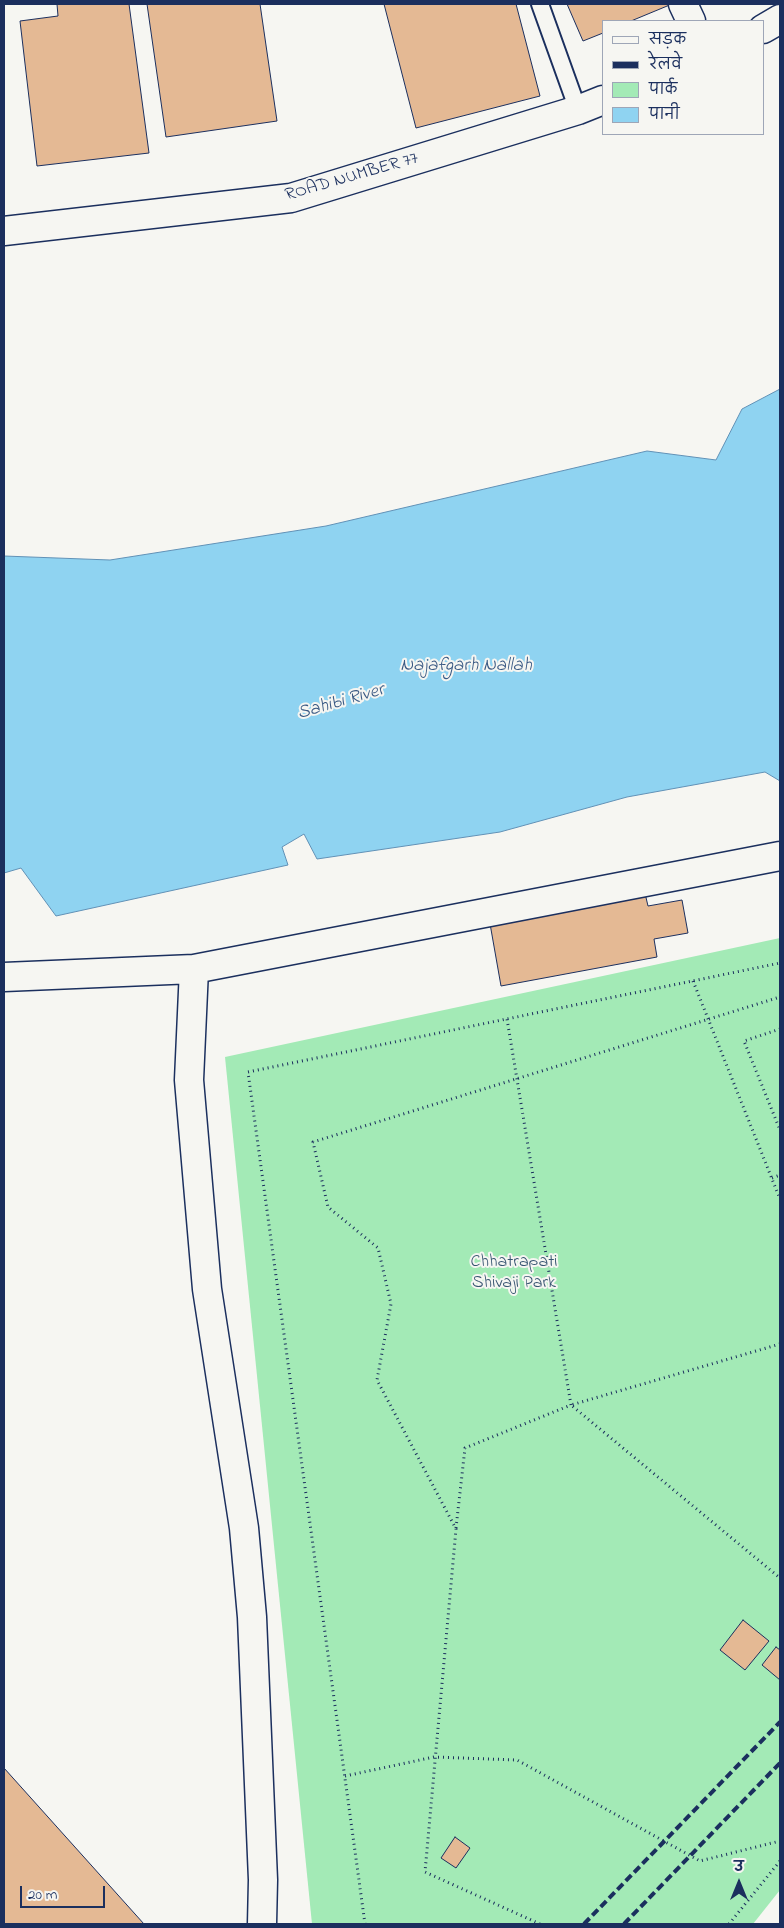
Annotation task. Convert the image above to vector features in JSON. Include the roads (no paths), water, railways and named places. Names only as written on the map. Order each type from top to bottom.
[{"type":"street","points":[[682,4],[690,20]]},
{"type":"street","points":[[764,28],[780,20]]},
{"type":"street","name":"ROAD NUMBER 77","points":[[4,230],[291,198],[591,105]]},
{"type":"street","points":[[4,977],[194,969],[780,856]]},
{"type":"street","points":[[194,969],[189,1080],[207,1289],[244,1528],[252,1617],[263,1880],[262,1924]]},
{"type":"lane","points":[[540,4],[591,105]]},
{"type":"water","name":"Najafgarh Nallah","points":[[780,389],[780,781],[765,772],[627,797],[500,832],[317,859],[304,834],[282,847],[288,865],[56,916],[21,868],[4,873],[4,556],[110,560],[326,526],[647,451],[716,460],[742,409]]},
{"type":"railway","points":[[584,1924],[780,1722]]},
{"type":"railway","points":[[624,1924],[780,1763]]},
{"type":"water label","name":"Sahibi River","points":[[341,703]]},
{"type":"park label","name":"Chhatrapati Shivaji Park","points":[[514,1273]]}]
